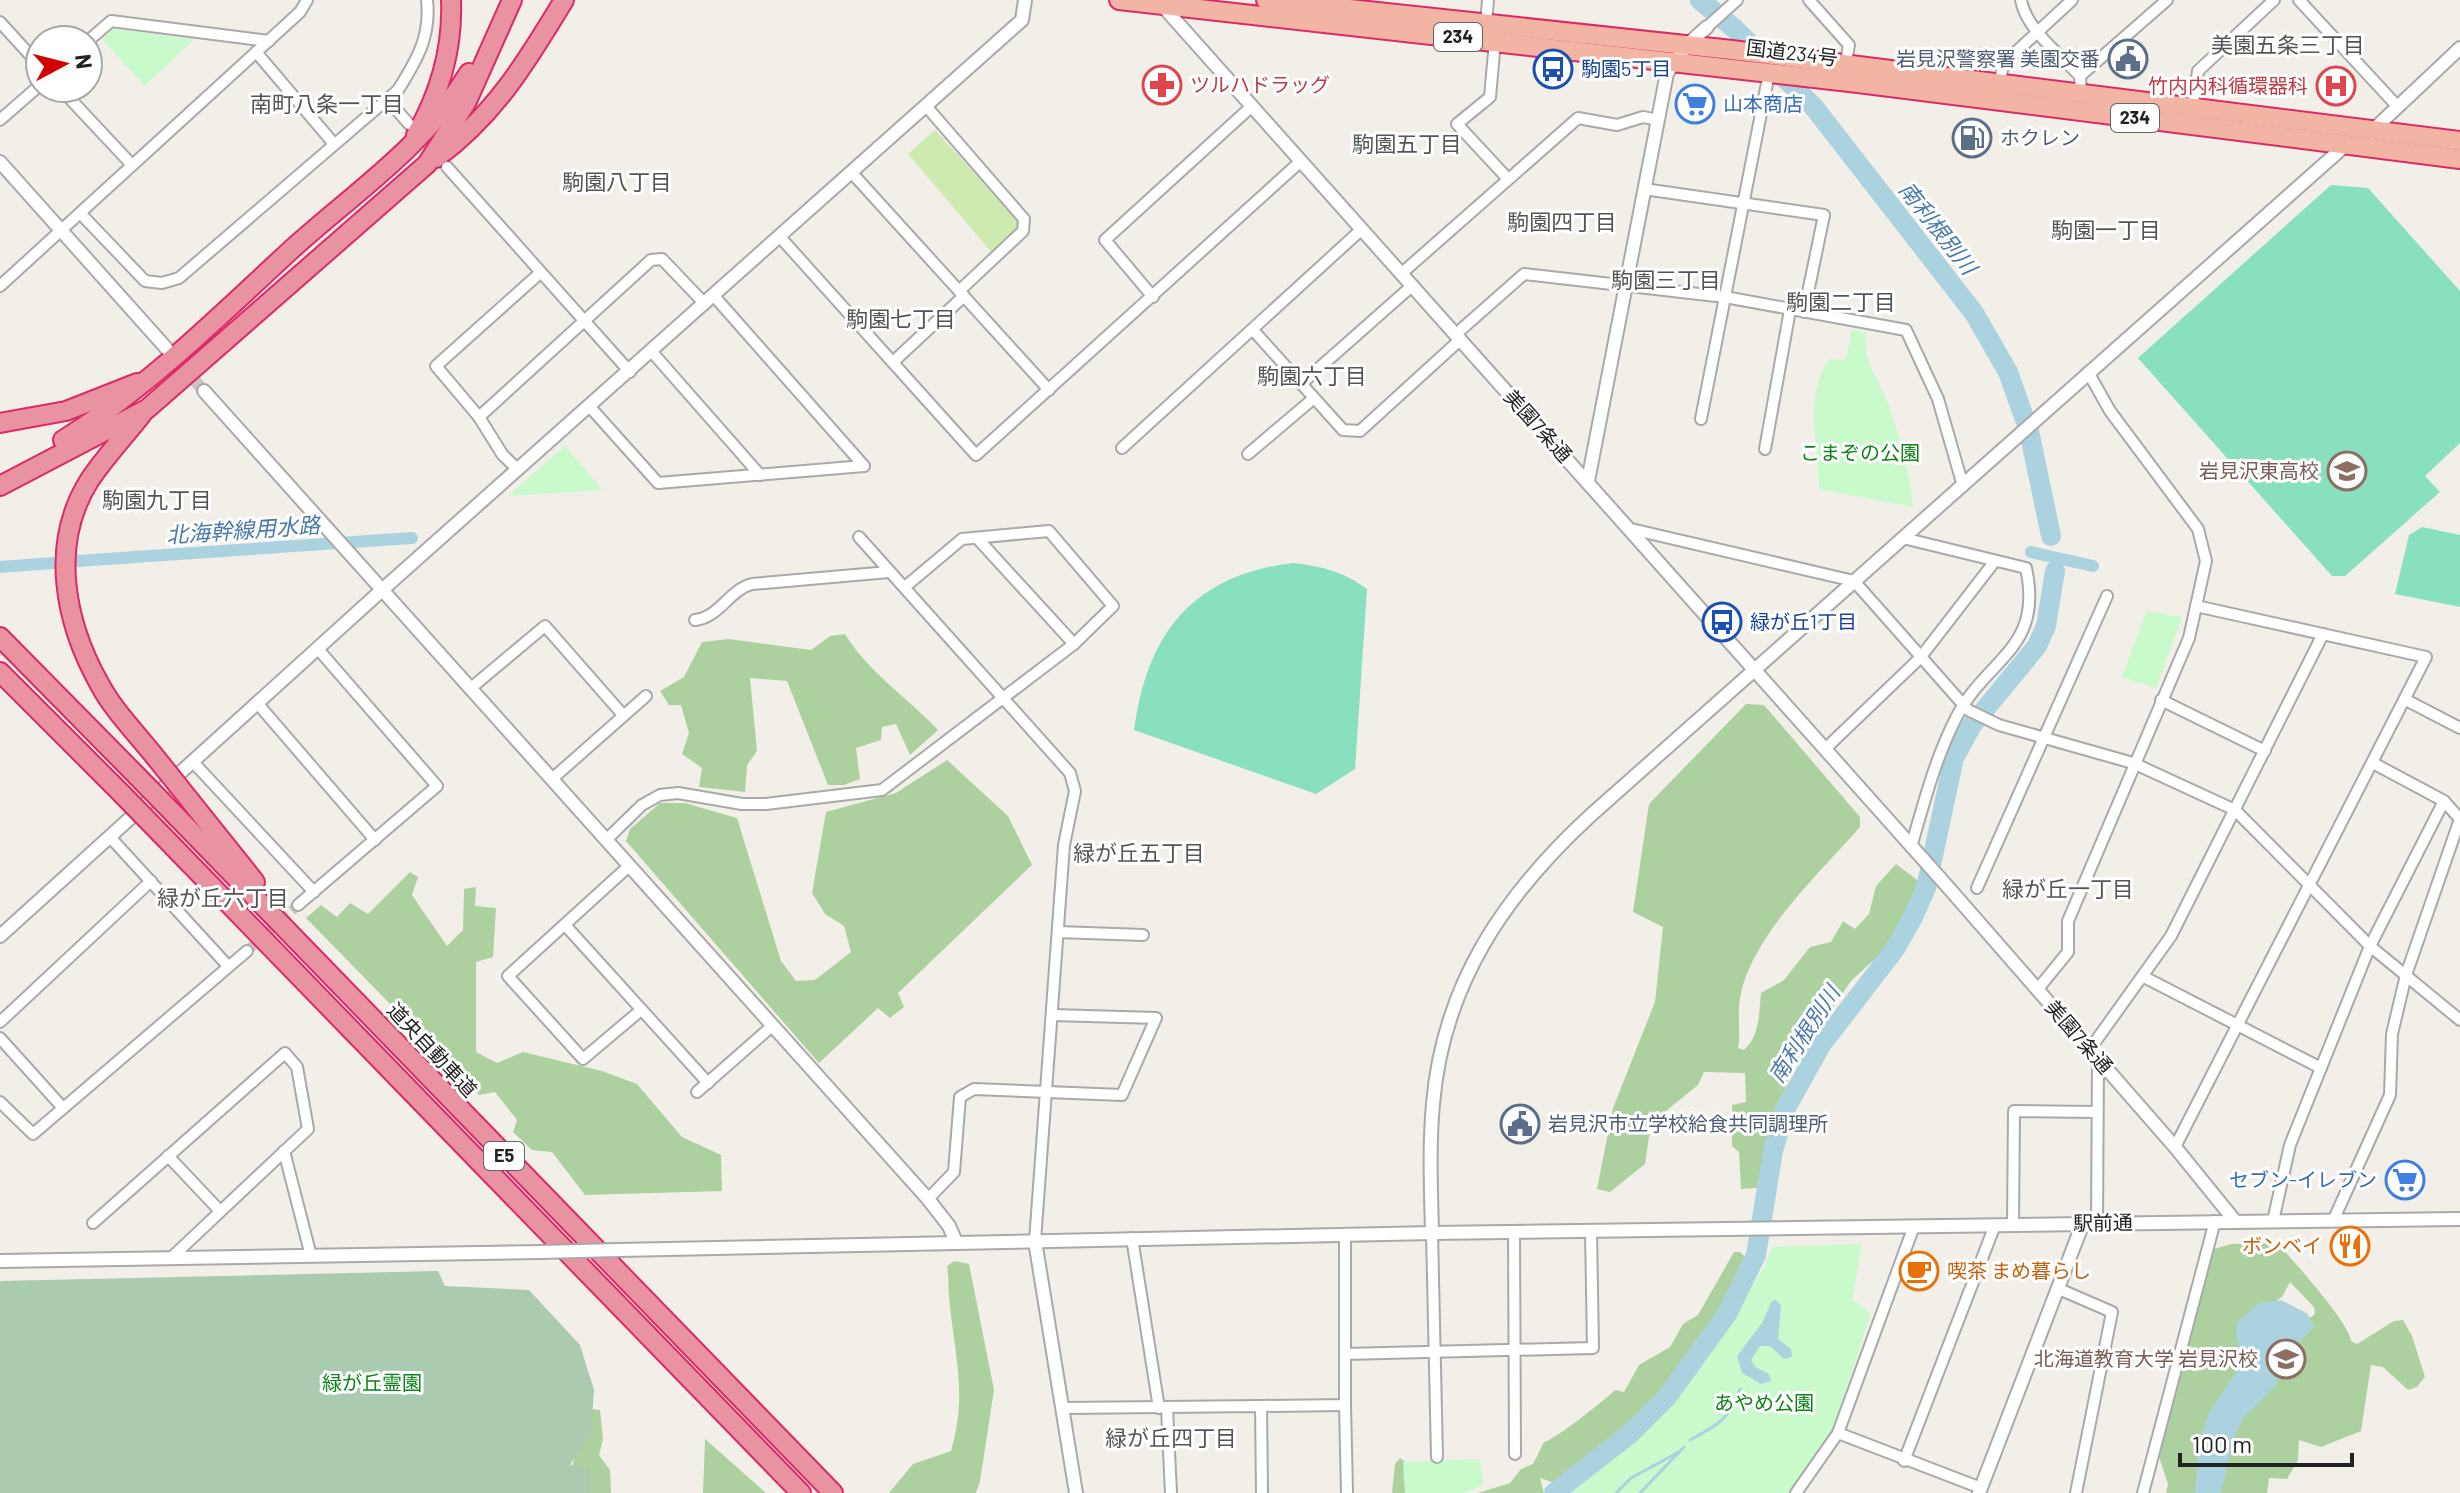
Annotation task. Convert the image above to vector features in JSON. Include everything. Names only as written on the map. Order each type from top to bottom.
[{"type":"highway","points":[[404,154],[422,124],[445,67],[450,44],[451,0]]},
{"type":"highway","points":[[0,473],[116,407],[207,332],[293,249],[404,154],[452,100],[475,60],[499,0]]},
{"type":"highway","points":[[427,164],[472,90],[512,0]]},
{"type":"highway","points":[[302,944],[100,686],[72,624],[64,572],[68,530],[89,482],[147,409],[492,111],[513,84],[564,0]]},
{"type":"highway","name":"国道234号","points":[[1119,0],[1392,14],[1495,41],[1810,77],[1844,72]]},
{"type":"highway","name":"国道234号","points":[[1266,0],[1792,57],[1844,72],[1998,92],[2080,93],[2344,145],[2460,159]]},
{"type":"highway","name":"国道234号","points":[[2191,116],[2460,141]]},
{"type":"highway","points":[[0,423],[66,411],[154,376]]},
{"type":"highway","points":[[0,486],[147,409]]},
{"type":"highway","name":"道央自動車道","points":[[0,637],[833,1493]]},
{"type":"highway","name":"E5","points":[[0,673],[121,793],[801,1493]]},
{"type":"street","points":[[0,286],[269,41],[304,8],[307,0]]},
{"type":"street","points":[[80,213],[145,281],[162,283],[179,278],[398,90],[421,54],[430,20],[427,0]]},
{"type":"street","points":[[0,936],[382,590],[1022,20],[1025,0]]},
{"type":"street","points":[[1488,0],[1486,23],[1495,41],[1490,97],[1457,124],[1508,179]]},
{"type":"street","points":[[1809,0],[1849,45],[1844,72]]},
{"type":"street","points":[[2021,0],[2023,9],[2080,93],[2167,0]]},
{"type":"street","points":[[1998,92],[2003,64],[2072,0]]},
{"type":"street","points":[[2191,116],[2198,71],[2274,0]]},
{"type":"street","points":[[2299,0],[2398,107]]},
{"type":"street","name":"美園7条通","points":[[1159,3],[1947,886],[2175,1147],[2235,1221]]},
{"type":"street","points":[[1588,481],[1667,73],[1687,45],[1734,3]]},
{"type":"street","points":[[104,27],[111,21],[269,41]]},
{"type":"street","points":[[0,22],[24,48]]},
{"type":"street","points":[[1437,1457],[1432,1233],[1433,1102],[1440,1061],[1462,986],[1506,905],[1542,861],[1754,670],[2344,145],[2374,131],[2460,48]]},
{"type":"street","points":[[256,52],[334,144]]},
{"type":"street","points":[[1701,419],[1744,204],[1761,72]]},
{"type":"street","points":[[0,120],[24,99]]},
{"type":"street","points":[[387,99],[409,124]]},
{"type":"street","points":[[75,104],[132,165]]},
{"type":"street","points":[[893,362],[1023,231],[1024,219],[926,106]]},
{"type":"street","points":[[1153,297],[1105,240],[1252,106]]},
{"type":"street","points":[[1402,273],[1578,118],[1617,125],[1643,117],[1658,120]]},
{"type":"street","points":[[780,237],[976,455],[1301,161]]},
{"type":"street","points":[[0,162],[167,349]]},
{"type":"street","points":[[447,167],[630,372]]},
{"type":"street","points":[[852,173],[1049,390]]},
{"type":"street","points":[[1644,189],[1824,215],[1804,312]]},
{"type":"street","points":[[1122,448],[1362,229]]},
{"type":"street","points":[[479,417],[657,258],[709,300],[864,466],[658,483],[590,407]]},
{"type":"street","points":[[518,470],[502,454],[479,417],[436,366],[540,273]]},
{"type":"street","points":[[1253,330],[1343,430],[1360,431],[1524,274],[1725,297],[1906,330],[1938,399],[1963,486]]},
{"type":"street","points":[[1301,384],[1413,285]]},
{"type":"street","points":[[1765,449],[1790,310]]},
{"type":"street","points":[[652,352],[760,475]]},
{"type":"street","points":[[2037,990],[2068,952],[2068,921],[2189,638],[2206,561],[2202,537],[2110,411],[2088,372]]},
{"type":"street","points":[[204,391],[928,1199],[949,1226],[956,1242]]},
{"type":"street","points":[[1248,454],[1314,398]]},
{"type":"street","points":[[1631,529],[1854,581],[1966,708],[1999,725],[2133,763],[2235,810],[2370,946],[2458,1013]]},
{"type":"street","points":[[606,840],[642,805],[660,795],[678,793],[742,804],[766,804],[882,790],[1074,644],[1113,606],[1049,531],[962,539],[906,586]]},
{"type":"street","points":[[859,537],[1070,773],[1075,791],[1064,845],[1035,1241],[1076,1493]]},
{"type":"street","points":[[977,538],[1074,644]]},
{"type":"street","points":[[1903,538],[2026,568],[2028,614],[2018,643],[1966,708],[1929,786],[1915,852]]},
{"type":"street","points":[[1825,749],[1920,658],[1995,561]]},
{"type":"street","points":[[695,620],[715,612],[740,587],[773,580],[889,572]]},
{"type":"street","points":[[1977,888],[2107,596]]},
{"type":"street","points":[[2175,1147],[2426,657],[2196,606]]},
{"type":"street","points":[[471,688],[545,626],[623,715]]},
{"type":"street","points":[[2090,1049],[2171,936],[2323,634]]},
{"type":"street","points":[[298,905],[437,786],[318,649]]},
{"type":"street","points":[[552,779],[646,696]]},
{"type":"street","points":[[2161,700],[2265,751]]},
{"type":"street","points":[[2406,700],[2460,728]]},
{"type":"street","points":[[258,704],[375,840]]},
{"type":"street","points":[[193,762],[314,892]]},
{"type":"street","points":[[2333,1221],[2390,1095],[2392,1034],[2406,975],[2458,813],[2444,801],[2373,763]]},
{"type":"street","points":[[2273,1221],[2290,1145],[2370,946],[2444,801]]},
{"type":"street","points":[[110,837],[228,966]]},
{"type":"street","points":[[629,866],[508,976],[583,1059],[641,1010]]},
{"type":"street","points":[[0,1022],[151,881]]},
{"type":"street","points":[[565,925],[708,1083]]},
{"type":"street","points":[[1058,932],[1143,935]]},
{"type":"street","points":[[0,1102],[33,1134],[247,951]]},
{"type":"street","points":[[2144,977],[2321,1068]]},
{"type":"street","points":[[928,1199],[954,1172],[960,1097],[974,1089],[1122,1095],[1156,1018],[1053,1015]]},
{"type":"street","points":[[697,1092],[772,1026]]},
{"type":"street","points":[[0,1038],[63,1108]]},
{"type":"street","points":[[93,1223],[285,1053],[297,1067],[308,1129],[171,1258]]},
{"type":"street","points":[[2097,1223],[2098,1059]]},
{"type":"street","points":[[2013,1225],[2014,1111],[2096,1112]]},
{"type":"street","points":[[284,1151],[311,1256]]},
{"type":"street","points":[[168,1156],[220,1211]]},
{"type":"street","name":"駅前通","points":[[0,1261],[1591,1230],[2460,1219]]},
{"type":"street","points":[[2143,1493],[2215,1221]]},
{"type":"street","points":[[1838,1433],[1980,1491],[2083,1223]]},
{"type":"street","points":[[1904,1461],[1995,1225]]},
{"type":"street","points":[[1796,1493],[1838,1433],[1914,1226]]},
{"type":"street","points":[[1345,1354],[1593,1348],[1591,1230]]},
{"type":"street","points":[[1514,1232],[1515,1454]]},
{"type":"street","points":[[1345,1235],[1347,1493]]},
{"type":"street","points":[[1132,1238],[1163,1408],[1171,1493]]},
{"type":"street","points":[[2059,1289],[2112,1312],[2076,1493]]},
{"type":"street","points":[[1063,1408],[1345,1405]]},
{"type":"street","points":[[1261,1406],[1262,1493]]},
{"type":"green space","points":[[112,29],[194,39],[145,86],[104,41]]},
{"type":"green space","points":[[935,130],[1017,219],[1019,230],[993,254],[908,154]]},
{"type":"green space","name":"岩見沢東高校","points":[[2331,185],[2368,188],[2460,291],[2460,443],[2425,476],[2440,492],[2345,576],[2332,576],[2138,358]]},
{"type":"green space","name":"こまぞの公園","points":[[1852,330],[1866,332],[1868,360],[1900,440],[1913,507],[1819,489],[1814,422],[1817,389],[1830,359],[1846,360]]},
{"type":"green space","points":[[565,446],[603,490],[508,496]]},
{"type":"green space","points":[[2422,527],[2460,535],[2460,607],[2395,594],[2409,535]]},
{"type":"green space","points":[[1293,563],[1332,571],[1367,589],[1355,769],[1316,794],[1134,730],[1140,695],[1150,665],[1181,615],[1202,596],[1228,581],[1258,570]]},
{"type":"green space","points":[[2147,611],[2182,617],[2156,688],[2122,677]]},
{"type":"green space","points":[[845,634],[876,672],[938,730],[910,755],[896,724],[882,727],[881,740],[856,748],[860,779],[844,785],[828,785],[787,681],[750,678],[757,751],[747,765],[745,792],[699,787],[702,768],[682,754],[689,733],[681,705],[669,705],[660,691],[684,677],[702,642],[729,639],[811,650],[830,636]]},
{"type":"green space","points":[[1746,704],[1764,705],[1860,817],[1860,827],[1789,906],[1757,952],[1740,998],[1738,1048],[1744,1050],[1753,1038],[1758,1024],[1761,993],[1784,980],[1810,947],[1831,942],[1843,921],[1855,929],[1869,914],[1876,886],[1896,864],[1920,882],[1892,943],[1851,981],[1794,1065],[1767,1137],[1757,1188],[1741,1189],[1739,1152],[1732,1146],[1732,1105],[1746,1102],[1745,1073],[1704,1072],[1698,1085],[1651,1123],[1645,1164],[1610,1192],[1597,1189],[1613,1108],[1655,1002],[1663,927],[1633,912],[1649,804]]},
{"type":"green space","points":[[947,760],[1008,816],[1032,865],[898,993],[904,1007],[890,1018],[878,1008],[819,1063],[626,841],[630,829],[660,803],[685,803],[737,818],[781,961],[796,981],[815,980],[851,952],[844,926],[825,914],[812,893],[826,812],[896,793]]},
{"type":"green space","points":[[410,872],[418,877],[412,895],[447,946],[463,930],[464,889],[476,887],[475,906],[496,908],[493,957],[476,962],[476,1052],[497,1063],[523,1052],[602,1071],[637,1084],[682,1137],[721,1155],[722,1191],[585,1195],[552,1152],[532,1150],[513,1132],[517,1120],[495,1092],[479,1095],[306,918],[321,905],[337,917],[350,903],[368,914]]},
{"type":"green space","points":[[2277,1243],[2331,1307],[2351,1341],[2357,1344],[2394,1321],[2403,1320],[2412,1336],[2425,1377],[2417,1387],[2408,1390],[2383,1367],[2371,1365],[2361,1431],[2321,1447],[2299,1440],[2298,1460],[2287,1479],[2269,1478],[2267,1493],[2208,1493],[2228,1436],[2307,1320],[2315,1314],[2314,1307],[2290,1282],[2282,1297],[2258,1312],[2201,1493],[2166,1493],[2168,1484],[2157,1451],[2214,1249],[2231,1244]]},
{"type":"green space","name":"あやめ公園","points":[[1861,1244],[1853,1300],[1871,1314],[1832,1431],[1790,1493],[1569,1493],[1628,1444],[1693,1378],[1765,1266],[1772,1247]]},
{"type":"green space","points":[[1734,1252],[1740,1252],[1749,1261],[1719,1335],[1690,1382],[1656,1424],[1570,1488],[1540,1478],[1544,1493],[1478,1493],[1510,1483],[1521,1469],[1533,1464],[1544,1442],[1568,1428],[1615,1390],[1624,1392],[1639,1365],[1670,1347],[1683,1324],[1698,1315]]},
{"type":"green space","points":[[954,1261],[969,1264],[994,1390],[980,1481],[976,1493],[889,1493],[913,1464],[951,1451],[959,1411],[947,1266]]},
{"type":"green space","name":"緑が丘霊園","points":[[438,1271],[445,1286],[529,1290],[580,1345],[594,1390],[591,1434],[570,1465],[590,1467],[590,1493],[0,1493],[0,1281]]},
{"type":"green space","points":[[589,1409],[600,1410],[603,1439],[599,1455],[610,1470],[611,1493],[584,1493],[571,1470]]},
{"type":"green space","points":[[705,1439],[766,1493],[703,1493]]},
{"type":"green space","points":[[1400,1458],[1411,1466],[1417,1493],[1392,1493],[1395,1464]]},
{"type":"green space","points":[[1480,1459],[1483,1485],[1464,1493],[1405,1493],[1403,1462]]},
{"type":"water","points":[[1776,1300],[1781,1306],[1778,1339],[1791,1349],[1792,1357],[1784,1359],[1770,1346],[1760,1346],[1751,1360],[1755,1367],[1769,1374],[1771,1381],[1761,1384],[1742,1373],[1737,1356],[1762,1323],[1772,1301]]},
{"type":"water","points":[[2281,1300],[2308,1314],[2314,1327],[2289,1352],[2287,1369],[2272,1389],[2242,1420],[2233,1439],[2221,1493],[2195,1493],[2199,1443],[2209,1413],[2243,1362],[2236,1334],[2237,1322],[2259,1303]]},
{"type":"waterway","name":"南利根別川","points":[[1700,0],[1735,29],[1813,106],[1974,313],[2008,372],[2029,431],[2051,536]]},
{"type":"waterway","name":"北海幹線用水路","points":[[77,561],[412,538]]},
{"type":"waterway","name":"北海幹線用水路","points":[[2031,552],[2093,566]]},
{"type":"waterway","name":"北海幹線用水路","points":[[0,567],[53,563]]},
{"type":"waterway","name":"南利根別川","points":[[1554,1493],[1631,1433],[1667,1397],[1727,1314],[1756,1255],[1773,1151],[1785,1110],[1821,1045],[1895,949],[1913,917],[1926,888],[1954,758],[1972,725],[2037,646],[2046,626],[2055,571]]},
{"type":"waterway","points":[[1690,1440],[1721,1421],[1731,1409],[1740,1389]]},
{"type":"waterway","points":[[1640,1493],[1684,1447]]},
{"type":"waterway","points":[[1616,1493],[1631,1478],[1679,1452]]},
{"type":"tunnel","points":[[169,351],[204,391]]},
{"type":"tunnel","points":[[247,951],[298,905]]},
{"type":"place","name":"岩見沢警察署 美園交番","points":[[2128,59]]},
{"type":"place","name":"駒園5丁目","points":[[1553,69]]},
{"type":"place","name":"ツルハドラッグ","points":[[1162,85]]},
{"type":"place","name":"竹内内科循環器科","points":[[2336,86]]},
{"type":"place","name":"山本商店","points":[[1695,104]]},
{"type":"place","name":"ホクレン","points":[[1972,138]]},
{"type":"place","name":"岩見沢東高校","points":[[2347,471]]},
{"type":"place","name":"緑が丘1丁目","points":[[1722,622]]},
{"type":"place","name":"岩見沢市立学校給食共同調理所","points":[[1520,1124]]},
{"type":"place","name":"セブン-イレブン","points":[[2405,1180]]},
{"type":"place","name":"ボンベイ","points":[[2350,1246]]},
{"type":"place","name":"喫茶 まめ暮らし","points":[[1919,1271]]},
{"type":"place","name":"北海道教育大学 岩見沢校","points":[[2286,1359]]},
{"type":"district","name":"美園五条三丁目","points":[[2288,45]]},
{"type":"district","name":"南町八条一丁目","points":[[327,104]]},
{"type":"district","name":"駒園五丁目","points":[[1407,144]]},
{"type":"district","name":"駒園八丁目","points":[[617,182]]},
{"type":"district","name":"駒園四丁目","points":[[1562,222]]},
{"type":"district","name":"駒園一丁目","points":[[2106,230]]},
{"type":"district","name":"駒園三丁目","points":[[1666,280]]},
{"type":"district","name":"駒園二丁目","points":[[1841,302]]},
{"type":"district","name":"駒園七丁目","points":[[901,319]]},
{"type":"district","name":"駒園六丁目","points":[[1312,376]]},
{"type":"district","name":"駒園九丁目","points":[[157,500]]},
{"type":"district","name":"緑が丘五丁目","points":[[1139,853]]},
{"type":"district","name":"緑が丘一丁目","points":[[2068,889]]},
{"type":"district","name":"緑が丘六丁目","points":[[223,898]]},
{"type":"district","name":"緑が丘四丁目","points":[[1171,1438]]}]
